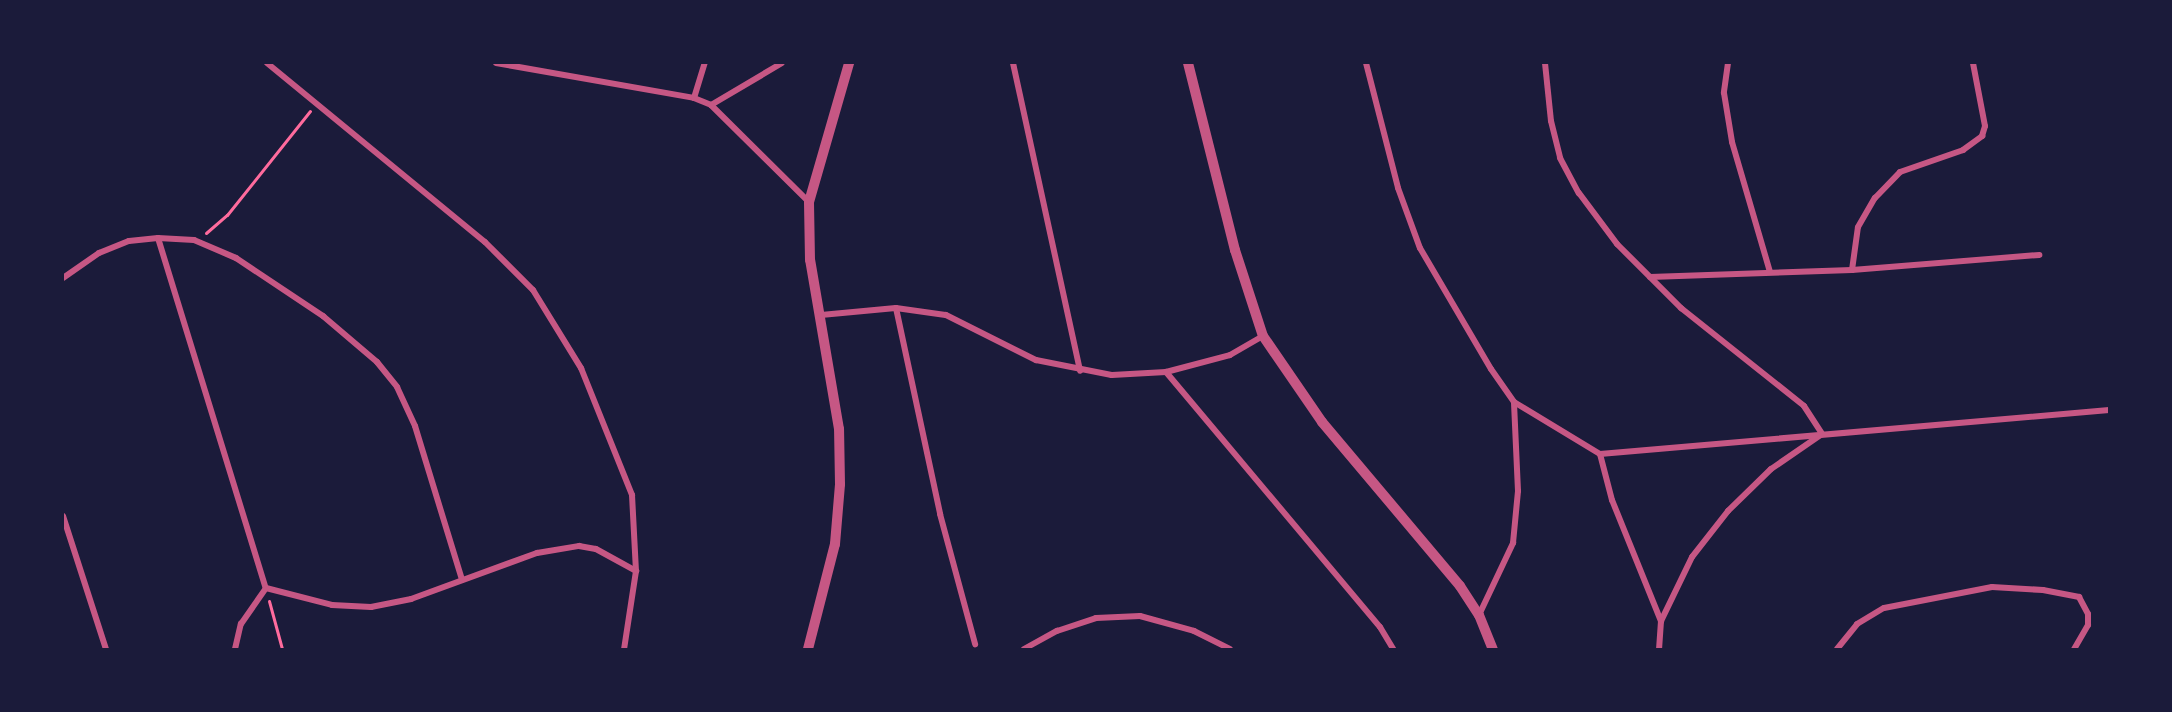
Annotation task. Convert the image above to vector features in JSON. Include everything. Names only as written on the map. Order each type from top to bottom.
[{"type":"street","points":[[267,63],[318,101],[485,242],[533,290],[581,368],[614,444],[632,495],[636,571],[624,649]]},
{"type":"street","points":[[496,63],[694,98],[711,105],[809,202]]},
{"type":"street","points":[[694,98],[705,63]]},
{"type":"street","points":[[711,105],[782,63]]},
{"type":"street","points":[[808,649],[835,543],[840,484],[838,429],[810,260],[809,202],[849,63]]},
{"type":"street","points":[[1013,63],[1080,371]]},
{"type":"street","points":[[1188,63],[1235,250],[1263,336],[1322,422],[1460,586],[1479,615],[1493,649]]},
{"type":"street","points":[[1366,63],[1398,189],[1420,248],[1514,402],[1600,454],[2109,410]]},
{"type":"street","points":[[1545,63],[1551,121],[1560,158],[1579,193],[1617,244],[1714,337],[1804,406],[1822,434]]},
{"type":"street","points":[[1728,63],[1724,93],[1732,142],[1770,272]]},
{"type":"street","points":[[1852,270],[1858,227],[1875,198],[1900,172],[1973,144],[1982,136],[1985,126],[1973,63]]},
{"type":"street","points":[[158,238],[266,588]]},
{"type":"street","points":[[63,278],[99,253],[129,241],[158,238],[194,240],[236,258],[277,283],[377,362],[397,387],[415,426],[462,580]]},
{"type":"street","points":[[1650,276],[1852,270],[2040,255]]},
{"type":"street","points":[[820,315],[896,308],[946,315],[1036,360],[1080,371],[1112,375],[1166,372],[1230,355],[1263,336]]},
{"type":"street","points":[[896,308],[940,514],[975,644]]},
{"type":"street","points":[[1166,372],[1380,627],[1393,649]]},
{"type":"street","points":[[1479,615],[1513,543],[1518,491],[1514,402]]},
{"type":"street","points":[[1659,649],[1661,621],[1692,557],[1728,511],[1771,470],[1822,434]]},
{"type":"street","points":[[1600,454],[1612,500],[1661,621]]},
{"type":"street","points":[[63,516],[106,649]]},
{"type":"street","points":[[266,588],[332,605],[371,607],[411,599],[558,547],[596,549],[636,571]]},
{"type":"street","points":[[1837,649],[1857,624],[1884,608],[1945,593],[1992,587],[2043,590],[2079,597],[2088,614],[2088,625],[2074,649]]},
{"type":"street","points":[[235,649],[241,624],[266,588]]},
{"type":"street","points":[[1024,649],[1057,631],[1096,618],[1140,616],[1194,631],[1230,649]]},
{"type":"path","points":[[194,240],[227,215],[318,101]]},
{"type":"path","points":[[266,588],[282,649]]}]
